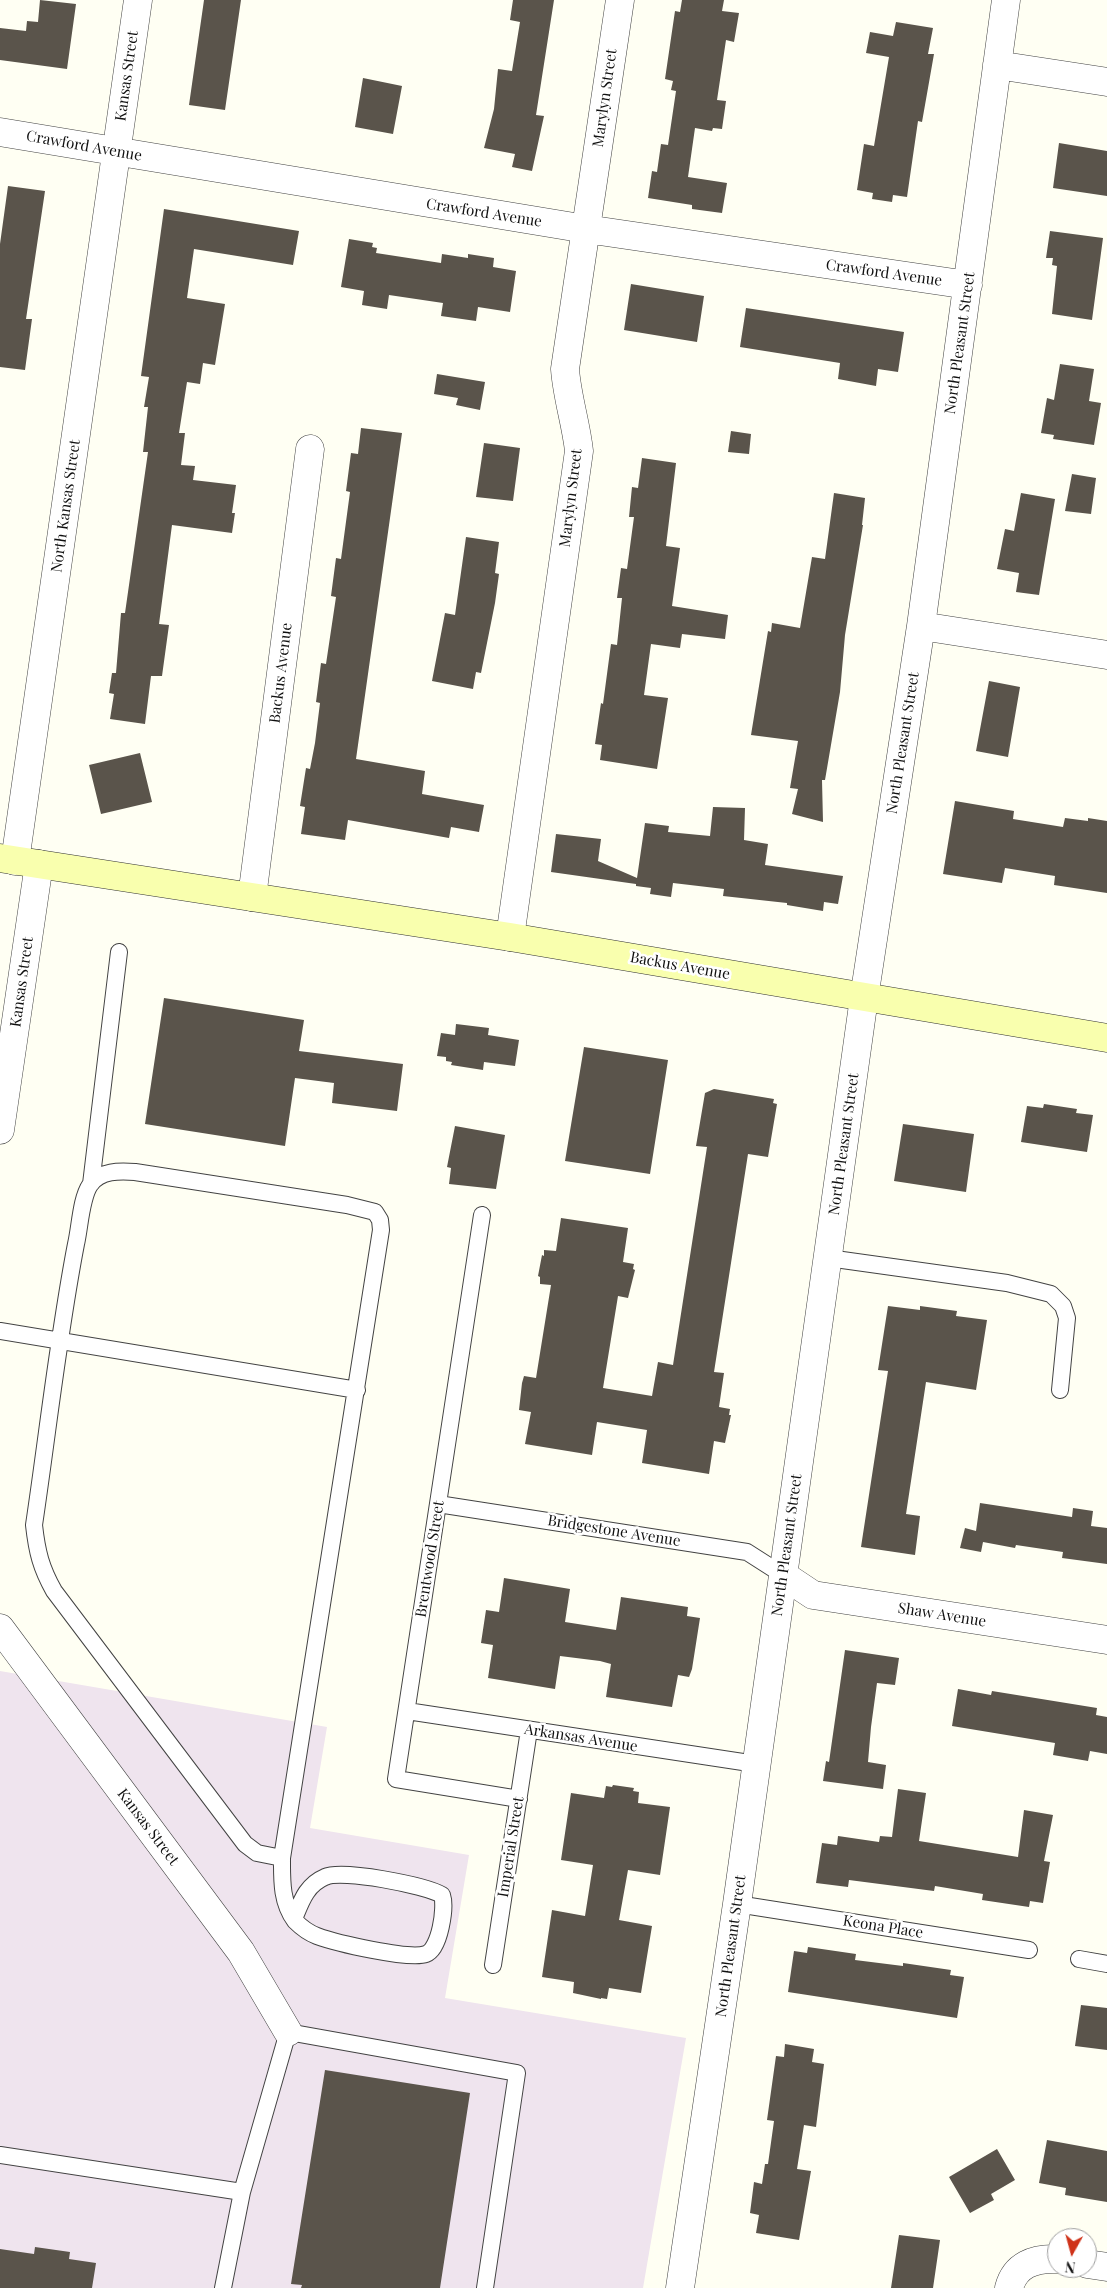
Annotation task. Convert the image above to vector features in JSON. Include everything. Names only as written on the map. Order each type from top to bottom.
[{"type":"street","name":"Kansas Street","points":[[116,152],[138,0]]},
{"type":"street","name":"Marylyn Street","points":[[510,937],[578,451],[576,427],[567,394],[565,369],[620,0]]},
{"type":"street","name":"North Pleasant Street","points":[[680,2288],[737,1904],[864,998],[922,626],[1006,0]]},
{"type":"street","points":[[997,65],[1107,82]]},
{"type":"street","name":"Crawford Avenue","points":[[0,132],[586,229],[968,285]]},
{"type":"street","name":"North Kansas Street","points":[[18,861],[116,152]]},
{"type":"street","name":"Backus Avenue","points":[[252,897],[310,449]]},
{"type":"street","points":[[922,626],[1107,655]]},
{"type":"street","name":"Kansas Street","points":[[0,1130],[18,861]]},
{"type":"street","name":"Backus Avenue","points":[[18,861],[510,937],[1107,1038]]},
{"type":"street","name":"Shaw Avenue","points":[[782,1575],[813,1595],[1107,1640]]},
{"type":"street","name":"Kansas Street","points":[[0,1628],[241,1952],[288,2032]]},
{"type":"street","points":[[1009,2288],[1012,2278],[1025,2264],[1047,2258]]},
{"type":"lane","points":[[119,952],[91,1184],[86,1194],[74,1258],[34,1525],[37,1553],[44,1574],[54,1591],[245,1844],[257,1853],[282,1858]]},
{"type":"lane","points":[[91,1184],[104,1174],[116,1171],[135,1172],[339,1204],[375,1212],[380,1220],[381,1230],[357,1390],[282,1858],[283,1896],[294,1919],[301,1927],[316,1936],[346,1944],[417,1956],[432,1951],[436,1946],[444,1902],[442,1895],[434,1890],[401,1882],[331,1875],[326,1876],[306,1891],[294,1919]]},
{"type":"lane","name":"Brentwood Street","points":[[482,1215],[396,1779],[519,1799]]},
{"type":"lane","points":[[828,1258],[1007,1283],[1051,1294],[1063,1306],[1067,1318],[1060,1390]]},
{"type":"lane","points":[[0,1331],[357,1390]]},
{"type":"lane","name":"Bridgestone Avenue","points":[[438,1504],[747,1552],[782,1575]]},
{"type":"lane","name":"Arkansas Avenue","points":[[406,1711],[756,1764]]},
{"type":"lane","name":"Imperial Street","points":[[493,1964],[529,1730]]},
{"type":"lane","name":"Keona Place","points":[[737,1904],[1029,1950]]},
{"type":"lane","points":[[1079,1959],[1107,1964]]},
{"type":"lane","points":[[223,2288],[242,2192],[288,2032],[517,2073],[485,2288]]},
{"type":"lane","points":[[0,2155],[242,2192]]},
{"type":"shaded area","points":[[0,1671],[327,1727],[310,1828],[469,1855],[445,1998],[686,2038],[643,2288],[0,2288]]},
{"type":"building","points":[[40,0],[76,4],[67,69],[0,60],[0,28],[26,31],[27,21],[38,22]]},
{"type":"building","points":[[204,0],[241,0],[225,110],[189,105]]},
{"type":"building","points":[[513,0],[554,0],[536,115],[544,116],[532,171],[512,167],[515,154],[484,148],[494,109],[498,69],[512,71],[520,22],[510,20]]},
{"type":"building","points":[[682,0],[724,0],[722,11],[739,13],[734,42],[726,40],[717,100],[726,101],[722,129],[713,128],[712,131],[695,128],[688,177],[727,183],[722,213],[692,209],[692,205],[648,198],[652,171],[657,172],[661,144],[668,145],[676,91],[671,90],[673,81],[665,79],[675,11],[680,12]]},
{"type":"building","points":[[896,22],[933,28],[928,54],[934,54],[922,122],[918,121],[907,197],[893,195],[892,202],[872,199],[873,193],[857,190],[864,144],[874,146],[889,57],[866,53],[870,32],[893,36]]},
{"type":"building","points":[[363,78],[402,86],[393,134],[355,127]]},
{"type":"building","points":[[1059,143],[1107,151],[1107,196],[1053,188]]},
{"type":"building","points":[[8,186],[45,191],[26,319],[32,319],[25,370],[0,367],[0,244]]},
{"type":"building","points":[[164,209],[299,231],[293,265],[194,249],[187,298],[225,304],[215,365],[203,363],[200,384],[187,382],[179,433],[185,433],[181,465],[195,466],[193,480],[236,485],[232,513],[235,513],[232,533],[172,525],[159,624],[169,625],[162,676],[151,676],[145,724],[110,719],[114,694],[109,693],[112,673],[116,673],[121,613],[125,613],[148,452],[143,452],[148,407],[144,407],[149,377],[141,376]]},
{"type":"building","points":[[1050,231],[1103,238],[1092,320],[1052,314],[1057,266],[1052,265],[1053,258],[1046,258]]},
{"type":"building","points":[[349,239],[373,243],[372,247],[377,248],[376,253],[441,263],[442,254],[468,258],[468,254],[494,258],[493,267],[516,271],[510,312],[478,307],[476,321],[441,316],[443,303],[389,295],[387,309],[362,305],[364,291],[341,287]]},
{"type":"building","points":[[631,284],[704,296],[697,342],[624,330]]},
{"type":"building","points":[[746,308],[904,332],[898,372],[878,369],[876,386],[838,379],[840,363],[740,347]]},
{"type":"building","points":[[1060,364],[1094,369],[1089,401],[1101,403],[1094,445],[1053,439],[1054,435],[1041,433],[1047,398],[1054,400]]},
{"type":"building","points":[[437,374],[485,382],[480,410],[456,405],[458,398],[434,394]]},
{"type":"building","points":[[361,428],[402,433],[356,759],[425,771],[422,794],[484,805],[479,832],[451,827],[449,838],[348,820],[345,840],[301,834],[305,807],[300,806],[306,768],[310,769],[315,743],[320,703],[316,702],[321,663],[326,664],[336,597],[331,596],[336,558],[341,559],[350,492],[346,491],[351,453],[358,454]]},
{"type":"building","points":[[731,431],[751,434],[749,454],[728,452]]},
{"type":"building","points":[[484,443],[520,448],[513,501],[476,497]]},
{"type":"building","points":[[642,458],[676,463],[666,546],[680,548],[672,606],[728,615],[725,639],[682,634],[680,648],[651,644],[644,695],[668,698],[657,769],[600,760],[602,745],[595,744],[601,703],[603,704],[611,644],[617,645],[622,598],[617,598],[621,568],[627,569],[634,517],[629,517],[632,487],[638,488]]},
{"type":"building","points":[[1072,474],[1096,478],[1091,514],[1065,511]]},
{"type":"building","points":[[834,493],[865,498],[863,525],[845,635],[840,692],[825,780],[822,780],[823,822],[792,814],[798,789],[790,788],[798,741],[751,735],[768,631],[771,632],[772,623],[800,628],[812,557],[825,559]]},
{"type":"building","points":[[1021,493],[1055,499],[1039,595],[1016,592],[1019,573],[997,569],[1005,529],[1014,531]]},
{"type":"building","points":[[466,537],[499,542],[495,573],[499,574],[495,603],[481,673],[476,672],[473,689],[432,681],[445,613],[455,615]]},
{"type":"building","points":[[989,681],[1020,687],[1008,757],[976,751]]},
{"type":"building","points":[[140,753],[152,802],[101,814],[89,765]]},
{"type":"building","points":[[955,801],[1014,811],[1013,819],[1063,827],[1065,818],[1088,821],[1088,818],[1107,821],[1107,893],[1054,885],[1055,876],[1005,868],[1002,883],[943,874]]},
{"type":"building","points":[[713,807],[745,808],[744,840],[768,844],[765,865],[843,876],[838,904],[824,902],[823,911],[787,905],[787,903],[723,896],[724,889],[673,883],[671,897],[650,894],[651,888],[636,886],[636,884],[551,872],[556,834],[601,839],[598,861],[637,878],[645,823],[669,826],[668,832],[710,836]]},
{"type":"building","points":[[164,998],[304,1020],[299,1051],[403,1064],[397,1111],[332,1103],[334,1083],[295,1078],[285,1146],[145,1124]]},
{"type":"building","points":[[456,1024],[489,1028],[488,1035],[519,1040],[515,1066],[484,1062],[483,1070],[451,1065],[452,1062],[446,1061],[446,1057],[437,1056],[441,1033],[455,1035]]},
{"type":"building","points":[[584,1047],[668,1060],[650,1174],[565,1161]]},
{"type":"building","points":[[714,1089],[774,1099],[773,1103],[777,1104],[768,1157],[748,1154],[714,1372],[724,1373],[719,1407],[730,1409],[729,1415],[731,1415],[725,1443],[714,1441],[709,1474],[642,1463],[647,1430],[597,1422],[592,1455],[525,1444],[531,1412],[519,1410],[522,1383],[524,1376],[536,1378],[551,1285],[540,1284],[540,1277],[538,1276],[544,1250],[556,1251],[561,1218],[628,1228],[623,1262],[634,1264],[633,1269],[635,1270],[628,1298],[618,1296],[603,1388],[652,1396],[658,1362],[673,1365],[707,1147],[696,1146],[705,1093]]},
{"type":"building","points":[[1044,1104],[1077,1109],[1076,1113],[1093,1115],[1087,1152],[1021,1142],[1027,1106],[1043,1108]]},
{"type":"building","points":[[903,1124],[974,1134],[966,1192],[894,1181]]},
{"type":"building","points":[[455,1126],[505,1135],[496,1189],[449,1184],[451,1168],[447,1167]]},
{"type":"building","points":[[888,1306],[920,1310],[920,1306],[957,1311],[956,1316],[987,1320],[976,1390],[926,1382],[906,1514],[920,1516],[915,1555],[861,1547],[888,1371],[878,1370]]},
{"type":"building","points":[[980,1503],[1072,1517],[1073,1508],[1093,1511],[1091,1526],[1107,1528],[1107,1564],[1062,1558],[1063,1552],[1016,1545],[1015,1548],[983,1542],[981,1552],[960,1548],[965,1528],[976,1531]]},
{"type":"building","points":[[504,1578],[570,1589],[565,1622],[616,1630],[621,1597],[688,1607],[687,1616],[700,1618],[692,1669],[689,1677],[678,1675],[672,1707],[606,1697],[611,1664],[600,1661],[560,1656],[555,1689],[488,1678],[493,1645],[481,1643],[486,1610],[499,1612]]},
{"type":"building","points":[[845,1650],[899,1658],[895,1685],[877,1683],[871,1727],[868,1762],[886,1765],[883,1789],[823,1781],[826,1761],[829,1762]]},
{"type":"building","points":[[958,1689],[991,1695],[992,1691],[1097,1708],[1096,1715],[1107,1717],[1107,1754],[1090,1751],[1088,1761],[1053,1755],[1055,1743],[952,1726]]},
{"type":"building","points":[[613,1785],[634,1788],[633,1791],[639,1792],[638,1803],[670,1807],[660,1875],[628,1870],[619,1920],[652,1926],[641,1993],[609,1988],[607,1999],[601,1999],[573,1993],[574,1982],[542,1977],[552,1910],[585,1916],[593,1865],[561,1860],[571,1793],[604,1798],[606,1786],[612,1787]]},
{"type":"building","points":[[898,1789],[926,1793],[919,1841],[1018,1857],[1024,1810],[1053,1815],[1044,1861],[1050,1862],[1043,1903],[1030,1901],[1029,1907],[982,1900],[983,1894],[935,1886],[934,1891],[849,1880],[848,1887],[816,1883],[822,1843],[837,1845],[838,1836],[879,1842],[880,1836],[892,1837]]},
{"type":"building","points":[[808,1947],[856,1954],[855,1960],[903,1966],[903,1963],[951,1970],[950,1975],[964,1977],[957,2018],[788,1992],[794,1951],[807,1953]]},
{"type":"building","points":[[1081,2005],[1107,2008],[1107,2050],[1075,2046]]},
{"type":"building","points":[[785,2044],[814,2049],[812,2062],[824,2064],[816,2127],[804,2125],[797,2169],[811,2171],[799,2240],[756,2233],[759,2215],[750,2213],[754,2182],[762,2184],[765,2164],[768,2164],[774,2121],[767,2120],[776,2056],[784,2057]]},
{"type":"building","points":[[325,2070],[470,2093],[440,2288],[301,2288],[302,2285],[291,2284]]},
{"type":"building","points":[[1047,2140],[1107,2151],[1107,2202],[1065,2195],[1066,2188],[1039,2183]]},
{"type":"building","points":[[997,2149],[1015,2180],[991,2194],[994,2200],[970,2213],[949,2177]]},
{"type":"building","points":[[899,2235],[940,2240],[933,2288],[891,2288]]},
{"type":"building","points":[[35,2247],[70,2252],[69,2259],[96,2263],[92,2288],[0,2288],[0,2249],[34,2254]]}]
